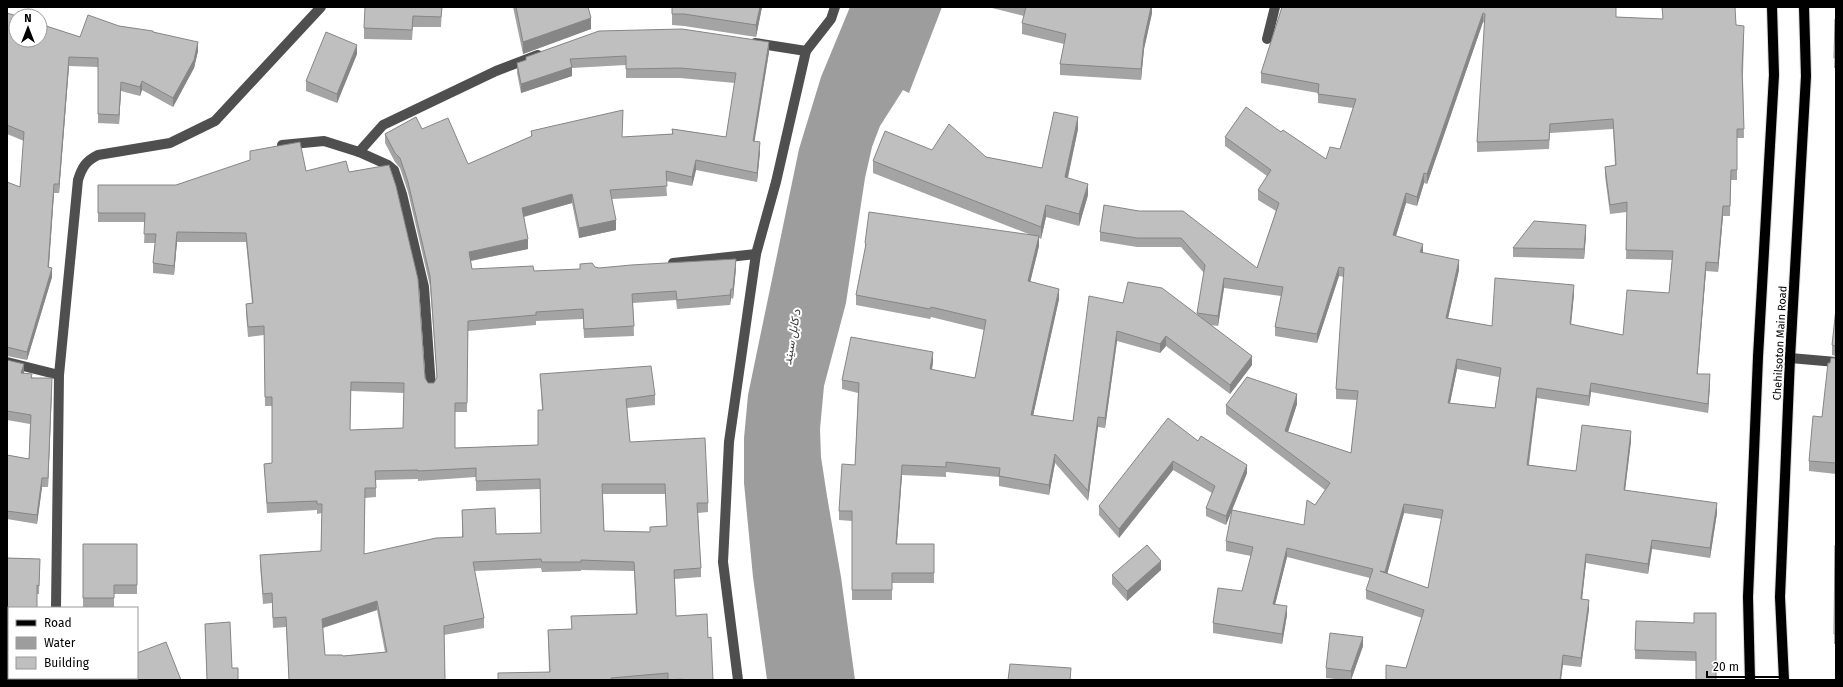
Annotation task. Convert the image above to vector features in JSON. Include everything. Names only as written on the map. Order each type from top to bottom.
[{"type":"main road","name":"Chehilsoton Main Road","points":[[1750,680],[1748,597],[1758,356],[1774,75],[1772,7]]},
{"type":"main road","name":"Chehilsoton Main Road","points":[[1784,680],[1780,597],[1790,358],[1806,83],[1804,7]]},
{"type":"street","points":[[56,607],[59,375],[78,180],[81,169],[87,161],[98,155],[108,155],[170,143],[215,121],[321,7]]},
{"type":"street","points":[[738,680],[723,562],[728,442],[756,254],[776,182],[806,51],[831,18],[835,7]]},
{"type":"street","points":[[1267,39],[1275,7]]},
{"type":"street","points":[[745,42],[806,51]]},
{"type":"street","points":[[359,152],[383,125],[496,71],[547,52]]},
{"type":"street","points":[[282,145],[324,141],[359,152],[394,170],[402,194],[424,287],[431,387]]},
{"type":"street","points":[[661,264],[756,254]]},
{"type":"street","points":[[1790,358],[1836,362]]},
{"type":"street","points":[[7,362],[59,375]]},
{"type":"water","name":"د کابل سيند","points":[[850,7],[942,7],[909,93],[903,90],[880,126],[872,147],[865,178],[846,303],[824,386],[820,429],[821,457],[841,577],[855,680],[767,680],[753,577],[744,483],[744,438],[748,395],[799,149],[821,77]]},
{"type":"building","points":[[365,7],[442,7],[441,17],[413,16],[412,30],[364,28]]},
{"type":"building","points":[[516,7],[588,7],[591,18],[523,42]]},
{"type":"building","points":[[672,7],[760,7],[756,25],[684,14],[672,14]]},
{"type":"building","points":[[1026,7],[1151,7],[1144,39],[1141,69],[1060,64],[1066,34],[1022,23]]},
{"type":"building","points":[[1282,7],[1616,7],[1616,17],[1663,19],[1662,7],[1735,7],[1736,25],[1744,26],[1742,69],[1744,129],[1737,129],[1737,170],[1731,170],[1730,206],[1723,206],[1718,263],[1706,262],[1697,374],[1710,374],[1708,404],[1591,383],[1589,396],[1537,388],[1527,465],[1576,471],[1582,425],[1631,431],[1624,490],[1717,503],[1710,548],[1652,540],[1648,564],[1586,554],[1581,599],[1589,600],[1581,658],[1563,655],[1560,680],[1386,680],[1386,665],[1406,668],[1424,610],[1366,590],[1373,569],[1287,548],[1273,604],[1287,606],[1282,634],[1213,623],[1218,588],[1242,591],[1253,547],[1226,541],[1232,510],[1304,525],[1307,500],[1315,505],[1330,483],[1226,405],[1247,377],[1297,394],[1285,431],[1351,453],[1358,391],[1336,389],[1344,268],[1339,267],[1317,334],[1275,327],[1283,287],[1224,278],[1218,316],[1197,313],[1205,265],[1181,238],[1137,238],[1100,232],[1104,205],[1139,211],[1183,211],[1257,268],[1279,203],[1258,190],[1271,170],[1225,137],[1246,107],[1281,132],[1283,130],[1326,159],[1330,147],[1340,149],[1356,99],[1318,94],[1319,84],[1261,73]],"holes":[[[1483,13],[1485,14],[1477,142],[1549,140],[1550,124],[1613,119],[1616,165],[1605,167],[1610,205],[1627,202],[1626,250],[1673,251],[1669,293],[1627,290],[1623,335],[1570,324],[1574,285],[1495,278],[1492,326],[1446,318],[1459,260],[1420,252],[1423,244],[1393,235],[1406,193],[1417,197],[1424,173],[1427,174]],[[1457,359],[1501,368],[1495,408],[1448,403]],[[1404,504],[1443,510],[1428,588],[1380,571],[1385,572]]]},
{"type":"building","points":[[7,13],[8,48],[48,48],[48,27],[80,37],[88,15],[119,26],[153,31],[198,42],[194,60],[173,98],[142,81],[140,87],[121,82],[119,115],[98,114],[98,58],[69,57],[59,184],[54,184],[48,267],[52,268],[27,352],[7,347],[7,182],[20,187],[24,132],[7,125]]},
{"type":"building","points":[[1835,19],[1836,58],[1834,58]]},
{"type":"building","points":[[682,29],[769,42],[753,141],[760,142],[757,173],[696,160],[692,177],[666,171],[667,186],[610,190],[616,220],[579,228],[572,194],[522,208],[528,239],[469,252],[472,269],[533,266],[534,271],[580,269],[580,264],[592,263],[595,267],[599,268],[736,259],[733,289],[731,289],[730,295],[677,300],[676,291],[632,294],[634,326],[584,329],[583,309],[536,312],[536,315],[468,321],[467,403],[455,403],[455,448],[538,445],[538,410],[543,410],[540,374],[651,366],[655,395],[626,399],[630,442],[705,438],[708,503],[697,503],[701,568],[674,570],[676,616],[707,614],[708,638],[711,637],[713,680],[668,680],[668,673],[611,678],[611,680],[498,680],[498,673],[550,672],[548,630],[572,629],[571,616],[637,614],[634,562],[581,560],[581,562],[542,562],[541,559],[473,562],[484,618],[444,626],[445,680],[289,680],[286,617],[273,618],[272,593],[263,594],[260,555],[321,551],[322,504],[317,504],[317,501],[267,503],[264,464],[272,463],[272,397],[265,397],[264,326],[248,327],[246,304],[253,303],[246,233],[177,232],[174,266],[153,263],[156,234],[144,234],[145,213],[98,213],[98,185],[176,185],[250,160],[250,151],[300,142],[306,171],[346,161],[349,172],[389,165],[396,186],[418,279],[425,378],[428,383],[434,383],[437,377],[430,276],[408,182],[400,158],[395,153],[385,134],[416,117],[422,129],[448,118],[468,164],[532,136],[531,131],[623,110],[622,137],[673,134],[672,129],[726,137],[736,73],[680,68],[626,69],[626,56],[570,59],[572,67],[521,84],[517,63],[526,60],[526,57],[599,31]],"holes":[[[351,382],[404,383],[403,428],[350,430]],[[476,468],[476,481],[540,479],[541,533],[496,534],[495,508],[462,510],[463,537],[436,538],[364,554],[365,488],[376,488],[375,471],[418,471]],[[602,484],[665,484],[667,526],[650,527],[650,532],[604,531]],[[377,601],[387,652],[343,656],[325,655],[322,619]]]},
{"type":"building","points":[[326,32],[357,45],[337,94],[306,81]]},
{"type":"building","points":[[1054,112],[1078,117],[1065,177],[1088,184],[1079,214],[1046,205],[1041,227],[873,161],[885,131],[932,150],[949,124],[986,157],[1042,168]]},
{"type":"building","points":[[869,212],[1039,236],[1028,281],[1059,289],[1031,415],[1073,421],[1089,296],[1123,303],[1128,282],[1162,288],[1252,356],[1230,385],[1166,336],[1160,344],[1117,331],[1105,418],[1098,417],[1088,491],[1055,454],[1049,485],[999,476],[1000,468],[946,462],[946,467],[902,465],[896,544],[934,544],[934,573],[892,573],[892,590],[852,590],[852,511],[839,511],[842,464],[855,465],[859,383],[842,380],[851,337],[933,352],[930,369],[975,378],[986,320],[931,307],[930,309],[856,295],[866,244]]},
{"type":"building","points":[[1534,221],[1586,225],[1584,249],[1513,248]]},
{"type":"building","points":[[1836,308],[1836,346],[1832,345]]},
{"type":"building","points":[[1831,358],[1836,358],[1836,463],[1809,461],[1813,416],[1822,417],[1828,363],[1830,363]]},
{"type":"building","points":[[7,360],[24,364],[21,373],[32,374],[31,378],[52,378],[48,478],[42,478],[37,515],[7,511],[7,455],[29,459],[31,415],[7,411]]},
{"type":"building","points":[[1168,418],[1198,441],[1201,436],[1247,465],[1226,516],[1206,508],[1215,486],[1173,461],[1119,529],[1099,506]]},
{"type":"building","points":[[83,544],[137,544],[137,585],[114,585],[114,598],[83,598]]},
{"type":"building","points":[[1147,545],[1161,561],[1127,591],[1112,575]]},
{"type":"building","points":[[1835,545],[1836,634],[1834,634]]},
{"type":"building","points":[[7,558],[40,559],[39,586],[37,585],[37,607],[8,607],[8,679],[26,680],[7,680]]},
{"type":"building","points":[[1694,613],[1716,613],[1716,680],[1696,680],[1696,652],[1635,650],[1636,621],[1694,623]]},
{"type":"building","points":[[230,622],[232,668],[238,668],[238,680],[207,680],[205,624]]},
{"type":"building","points":[[1330,633],[1363,637],[1351,671],[1326,668]]},
{"type":"building","points":[[166,642],[181,680],[91,680],[138,679],[138,653]]},
{"type":"building","points":[[1010,664],[1071,668],[1070,680],[1008,680]]}]
